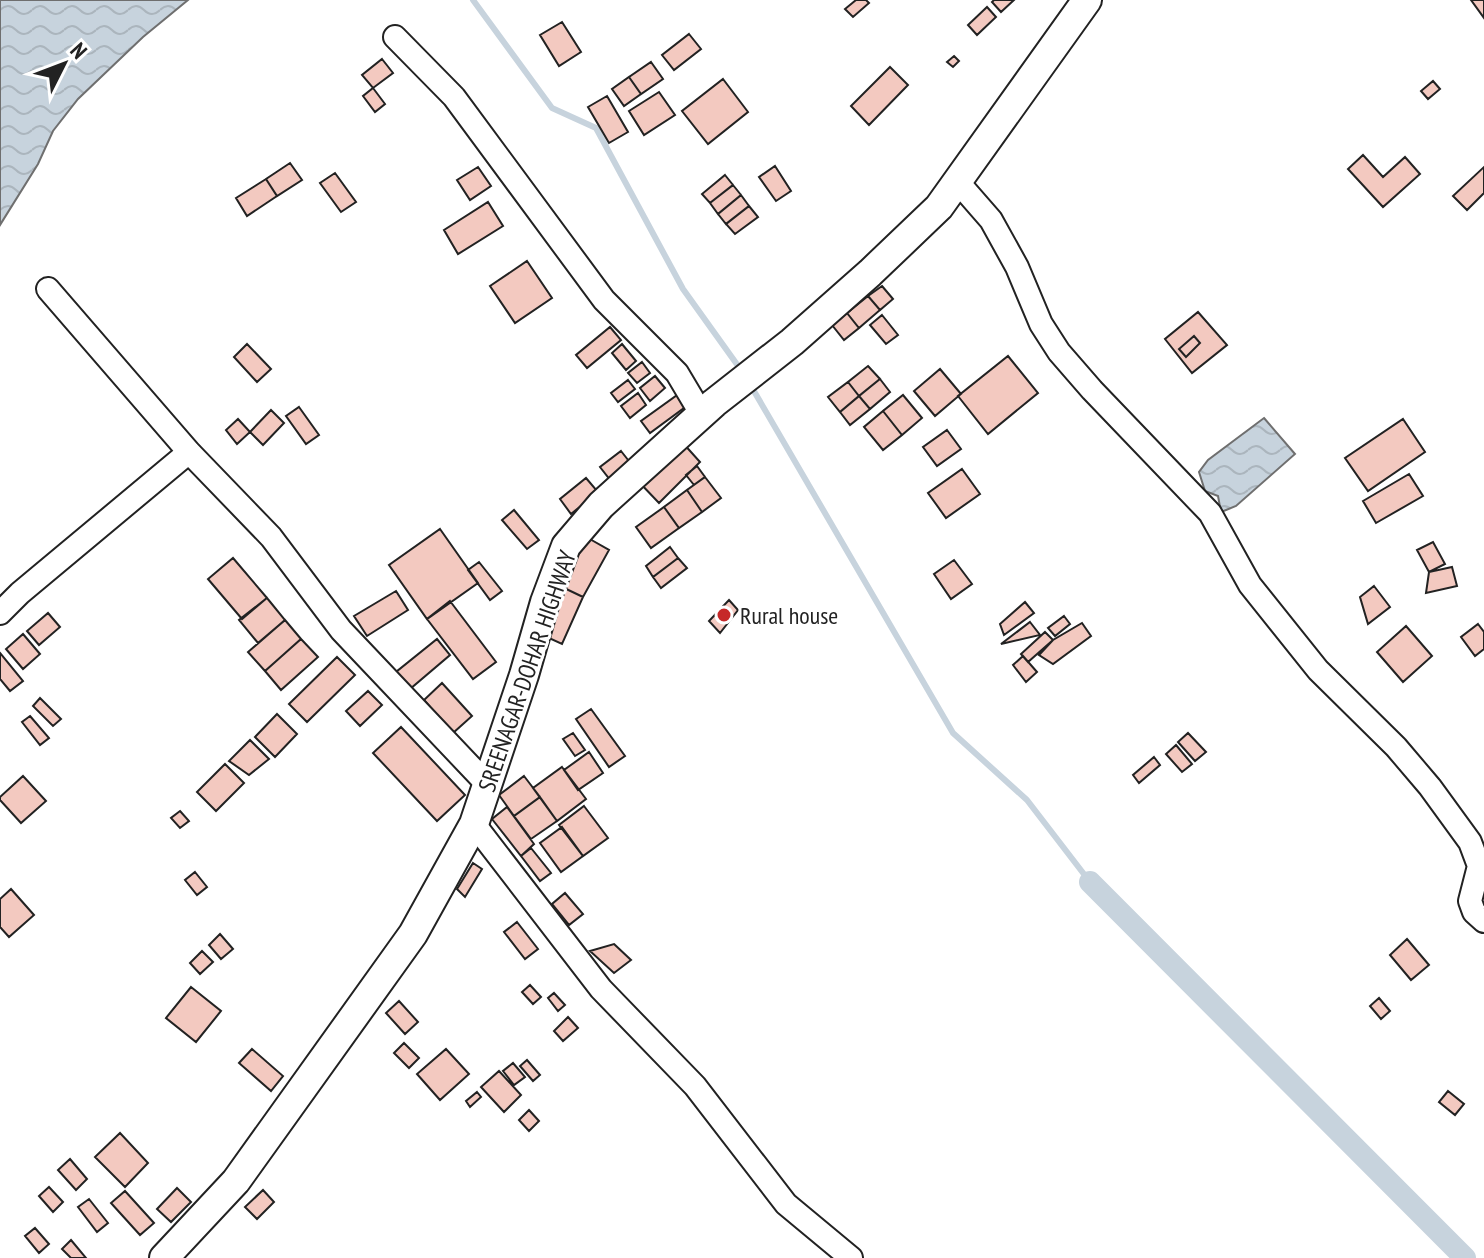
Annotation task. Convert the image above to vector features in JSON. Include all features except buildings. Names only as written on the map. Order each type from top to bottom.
[{"type":"main road","name":"SREENAGAR-DOHAR HIGHWAY","points":[[164,1258],[236,1181],[413,934],[474,824],[566,546],[601,505],[708,409],[792,342],[939,207],[1087,0]]},
{"type":"street","points":[[395,37],[454,97],[604,300],[677,373],[708,409]]},
{"type":"street","points":[[957,181],[991,220],[1017,267],[1041,324],[1059,352],[1210,513],[1250,585],[1318,670],[1396,747],[1470,842],[1479,866],[1470,901],[1474,912],[1484,921]]},
{"type":"street","points":[[48,289],[189,452],[271,537],[341,630],[487,784]]},
{"type":"street","points":[[0,613],[189,452]]},
{"type":"street","points":[[474,824],[601,989],[695,1086],[786,1204],[851,1258]]},
{"type":"water","points":[[0,0],[188,0],[143,37],[78,99],[53,131],[38,164],[0,225]]},
{"type":"water","points":[[1264,418],[1295,454],[1236,506],[1221,512],[1218,496],[1205,491],[1199,472],[1208,460]]},
{"type":"waterway","points":[[473,0],[552,108],[596,128],[683,289],[741,370]]},
{"type":"waterway","points":[[751,386],[953,733],[1027,800],[1090,882]]},
{"type":"waterway","points":[[1090,882],[1465,1258]]},
{"type":"place","name":"Rural house","points":[[724,615]]}]
